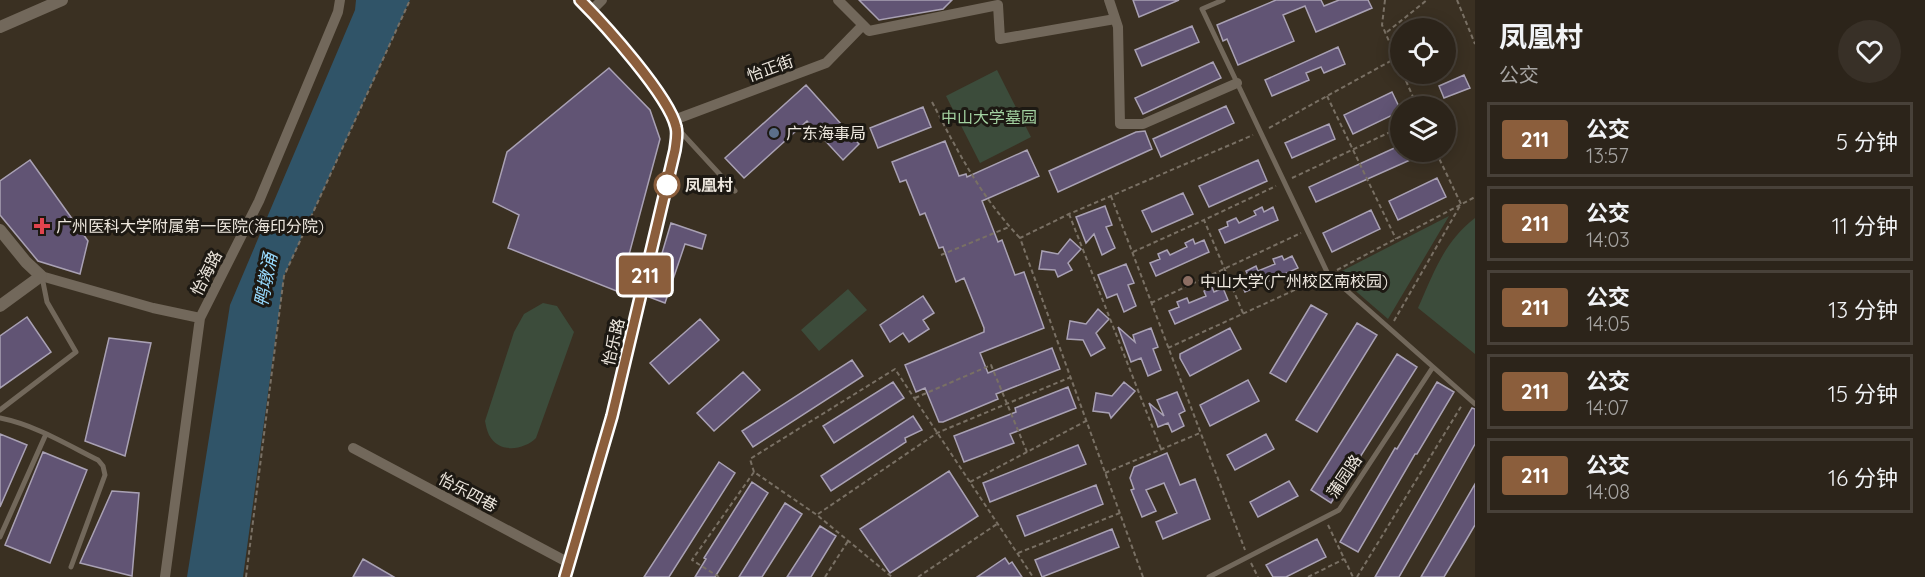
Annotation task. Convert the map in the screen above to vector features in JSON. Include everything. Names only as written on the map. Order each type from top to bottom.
[{"type":"street","points":[[0,27],[62,0]]},
{"type":"street","name":"怡海路","points":[[165,577],[200,318],[259,201],[338,12],[340,0]]},
{"type":"street","points":[[580,0],[641,71],[676,124]]},
{"type":"street","points":[[591,11],[602,0]]},
{"type":"street","points":[[838,0],[869,31],[998,5],[1000,39],[1115,19]]},
{"type":"street","points":[[1109,0],[1118,27],[1120,124],[1143,124],[1237,83]]},
{"type":"street","name":"怡正街","points":[[676,124],[826,63],[863,25]]},
{"type":"street","name":"怡乐路","points":[[565,577],[612,416],[675,150],[676,124]]},
{"type":"street","points":[[0,230],[18,253],[41,276],[153,308],[200,318]]},
{"type":"street","points":[[0,306],[41,276]]},
{"type":"street","name":"怡乐四巷","points":[[353,448],[569,563]]},
{"type":"lane","points":[[1223,0],[1202,9],[1328,274],[1475,404]]},
{"type":"lane","points":[[676,124],[735,191]]},
{"type":"lane","points":[[0,410],[76,352],[47,302],[41,276]]},
{"type":"lane","name":"蒲园路","points":[[1209,577],[1339,510],[1433,367]]},
{"type":"lane","points":[[0,418],[19,422],[46,434],[98,460],[103,466],[105,475],[71,567]]},
{"type":"lane","points":[[0,537],[46,434]]},
{"type":"path","points":[[246,577],[284,276],[410,0]]},
{"type":"path","points":[[1385,0],[1382,25],[1390,43]]},
{"type":"path","points":[[1386,33],[1426,0]]},
{"type":"path","points":[[1457,0],[1475,44]]},
{"type":"path","points":[[1020,238],[1260,132],[1390,61]]},
{"type":"path","points":[[1327,96],[1396,238]]},
{"type":"path","points":[[932,102],[963,163],[992,206],[1020,238],[1143,577]]},
{"type":"path","points":[[1132,252],[1390,132]]},
{"type":"path","points":[[1389,329],[1461,204],[1441,162]]},
{"type":"path","points":[[1111,196],[1200,433],[1248,557],[1258,577]]},
{"type":"path","points":[[1070,214],[1161,449]]},
{"type":"path","points":[[1204,220],[1243,314]]},
{"type":"path","points":[[941,255],[1010,227]]},
{"type":"path","points":[[1151,303],[1307,230]]},
{"type":"path","points":[[915,399],[991,365],[1027,452]]},
{"type":"path","points":[[892,577],[818,515],[754,472],[750,459],[895,369],[1033,577]]},
{"type":"path","points":[[818,515],[938,433],[1071,377]]},
{"type":"path","points":[[1357,577],[1467,397]]},
{"type":"path","points":[[970,482],[1086,422]]},
{"type":"path","points":[[1105,472],[1200,433]]},
{"type":"path","points":[[719,577],[692,560],[754,472]]},
{"type":"path","points":[[1018,554],[1120,513]]},
{"type":"path","points":[[1324,517],[1353,577]]},
{"type":"path","points":[[918,577],[998,524]]},
{"type":"path","points":[[825,577],[848,541]]},
{"type":"path","points":[[1308,577],[1344,559]]},
{"type":"green space","name":"中山大学墓园","points":[[997,70],[1031,137],[980,163],[946,96]]},
{"type":"green space","points":[[1449,216],[1388,319],[1336,274]]},
{"type":"green space","points":[[1475,218],[1475,354],[1418,308],[1448,248],[1464,227]]},
{"type":"green space","points":[[848,289],[867,310],[819,351],[801,330]]},
{"type":"green space","points":[[543,303],[557,306],[574,332],[536,438],[525,445],[505,447],[493,441],[485,421],[514,332],[524,314]]},
{"type":"water","name":"鸭墩涌","points":[[356,0],[410,0],[284,276],[243,577],[187,577],[230,305],[355,10]]},
{"type":"building","points":[[859,0],[952,0],[943,9],[879,20]]},
{"type":"building","points":[[1133,0],[1179,0],[1139,17]]},
{"type":"building","points":[[1276,0],[1321,0],[1324,6],[1339,0],[1368,0],[1372,8],[1316,32],[1305,6],[1283,15],[1294,41],[1238,65],[1227,39],[1223,41],[1217,25]]},
{"type":"building","points":[[1192,26],[1199,42],[1142,66],[1135,50]]},
{"type":"building","points":[[1338,47],[1345,64],[1324,73],[1321,67],[1306,73],[1309,80],[1272,96],[1265,80]]},
{"type":"building","points":[[1213,62],[1221,78],[1143,114],[1135,98]]},
{"type":"building","points":[[609,68],[650,110],[660,139],[619,292],[508,248],[519,215],[493,202],[507,152]]},
{"type":"building","points":[[1464,75],[1470,88],[1443,96],[1439,86],[1456,84],[1456,79]]},
{"type":"building","name":"广东海事局","points":[[806,85],[859,144],[843,160],[807,121],[744,178],[725,158]]},
{"type":"building","points":[[1392,92],[1394,96],[1390,96],[1390,116],[1353,134],[1344,115]]},
{"type":"building","points":[[1226,106],[1234,123],[1161,157],[1153,139]]},
{"type":"building","points":[[923,107],[931,127],[878,148],[870,128]]},
{"type":"building","points":[[1329,124],[1335,139],[1292,158],[1285,143]]},
{"type":"building","points":[[1145,131],[1152,149],[1058,192],[1049,171],[1136,132]]},
{"type":"building","points":[[945,141],[959,176],[966,174],[967,177],[1027,150],[1039,176],[982,201],[998,242],[1002,240],[1015,275],[1024,272],[1044,328],[980,353],[988,373],[1052,348],[1060,369],[996,394],[998,399],[939,422],[925,388],[916,392],[905,365],[984,332],[984,328],[964,278],[956,282],[943,247],[939,248],[925,213],[920,215],[906,180],[900,182],[892,162]]},
{"type":"building","points":[[1390,150],[1390,162],[1406,162],[1316,202],[1309,187]]},
{"type":"building","points":[[30,160],[88,241],[80,274],[38,261],[0,215],[0,181]]},
{"type":"building","points":[[1258,160],[1267,181],[1209,207],[1199,186]]},
{"type":"building","points":[[1437,178],[1446,197],[1398,220],[1389,201]]},
{"type":"building","points":[[1183,193],[1193,214],[1152,232],[1142,211]]},
{"type":"building","points":[[1105,206],[1112,225],[1106,227],[1115,248],[1102,255],[1094,234],[1086,243],[1076,217]]},
{"type":"building","points":[[1262,207],[1264,212],[1273,207],[1278,220],[1225,243],[1219,230],[1228,226],[1227,222],[1236,218],[1239,223],[1256,215],[1254,211]]},
{"type":"building","points":[[1371,210],[1380,229],[1332,252],[1323,233]]},
{"type":"building","points":[[671,223],[706,235],[702,249],[685,244],[665,303],[649,297]]},
{"type":"building","points":[[1070,239],[1081,249],[1068,263],[1072,270],[1058,277],[1055,270],[1039,269],[1042,251],[1058,254]]},
{"type":"building","points":[[1193,239],[1195,244],[1204,240],[1209,252],[1156,276],[1150,263],[1160,259],[1158,254],[1167,250],[1170,255],[1187,247],[1185,243]]},
{"type":"building","points":[[1282,256],[1284,260],[1292,256],[1298,268],[1245,292],[1239,279],[1248,275],[1246,271],[1256,266],[1258,271],[1275,264],[1273,259]]},
{"type":"building","points":[[1126,264],[1134,283],[1128,285],[1136,306],[1124,312],[1117,294],[1107,298],[1098,275]]},
{"type":"building","points":[[1212,287],[1214,292],[1223,288],[1228,300],[1175,324],[1169,311],[1179,307],[1177,302],[1187,298],[1189,303],[1206,296],[1204,291]]},
{"type":"building","points":[[923,296],[934,313],[923,320],[929,329],[909,342],[903,333],[890,342],[880,325]]},
{"type":"building","points":[[1311,305],[1327,314],[1286,382],[1270,373]]},
{"type":"building","points":[[1098,309],[1109,319],[1096,333],[1105,348],[1091,356],[1083,340],[1067,339],[1070,321],[1086,324]]},
{"type":"building","points":[[27,317],[51,352],[0,388],[0,336]]},
{"type":"building","points":[[700,319],[719,340],[669,384],[650,363]]},
{"type":"building","points":[[1357,323],[1377,335],[1317,432],[1296,420]]},
{"type":"building","points":[[1118,327],[1135,342],[1133,335],[1151,328],[1158,347],[1153,349],[1161,370],[1148,376],[1141,358],[1131,362]]},
{"type":"building","points":[[1230,328],[1241,349],[1190,376],[1180,354]]},
{"type":"building","points":[[109,338],[151,343],[125,456],[85,441]]},
{"type":"building","points":[[1397,354],[1417,367],[1331,503],[1311,490]]},
{"type":"building","points":[[852,360],[863,376],[753,447],[742,431]]},
{"type":"building","points":[[743,372],[760,390],[714,431],[697,413]]},
{"type":"building","points":[[1248,380],[1259,401],[1210,426],[1200,405]]},
{"type":"building","points":[[893,382],[904,398],[834,443],[823,426]]},
{"type":"building","points":[[1124,382],[1135,391],[1111,418],[1109,413],[1093,411],[1096,393],[1112,396]]},
{"type":"building","points":[[1437,382],[1454,392],[1358,552],[1340,542]]},
{"type":"building","points":[[1068,387],[1076,408],[1010,434],[1014,443],[964,462],[954,436],[1016,412],[1015,408]]},
{"type":"building","points":[[1177,392],[1185,411],[1179,414],[1184,426],[1172,432],[1168,423],[1158,427],[1149,403],[1164,416],[1157,400]]},
{"type":"building","points":[[1472,408],[1475,409],[1475,444],[1439,508],[1399,577],[1375,577]]},
{"type":"building","points":[[913,416],[922,430],[905,438],[906,442],[831,491],[821,476]]},
{"type":"building","points":[[0,434],[27,445],[0,507]]},
{"type":"building","points":[[1266,434],[1274,449],[1235,470],[1227,455]]},
{"type":"building","points":[[1078,445],[1086,464],[990,502],[983,483]]},
{"type":"building","points":[[43,452],[87,470],[50,563],[5,545]]},
{"type":"building","points":[[1167,453],[1180,485],[1195,479],[1210,519],[1163,539],[1156,522],[1177,513],[1164,483],[1146,490],[1156,511],[1142,517],[1131,490],[1134,489],[1130,478],[1134,467]]},
{"type":"building","points":[[719,462],[735,473],[669,577],[644,577]]},
{"type":"building","points":[[949,471],[978,516],[890,573],[860,529]]},
{"type":"building","points":[[1289,481],[1298,496],[1258,517],[1250,502]]},
{"type":"building","points":[[752,482],[768,493],[715,577],[695,577],[706,559],[704,558]]},
{"type":"building","points":[[1475,484],[1475,525],[1444,577],[1421,577]]},
{"type":"building","points":[[1096,485],[1103,504],[1025,536],[1017,516]]},
{"type":"building","points":[[112,491],[139,493],[132,576],[80,563]]},
{"type":"building","points":[[785,503],[802,514],[762,577],[739,577]]},
{"type":"building","points":[[820,526],[836,536],[811,577],[787,577]]},
{"type":"building","points":[[1112,529],[1119,547],[1042,577],[1035,560]]},
{"type":"building","points":[[1317,539],[1326,557],[1286,577],[1273,577],[1266,565]]},
{"type":"building","points":[[1005,558],[1009,564],[1012,562],[1022,577],[977,577]]},
{"type":"building","points":[[363,559],[394,577],[353,577]]},
{"type":"bus line","name":"211","points":[[565,577],[612,416],[675,150],[677,129],[657,92],[580,0]]},
{"type":"place","name":"广东海事局","points":[[774,133]]},
{"type":"place","name":"凤凰村","points":[[667,185]]},
{"type":"place","name":"广州医科大学附属第一医院(海印分院)","points":[[42,226]]},
{"type":"place","name":"中山大学(广州校区南校园)","points":[[1188,281]]}]
